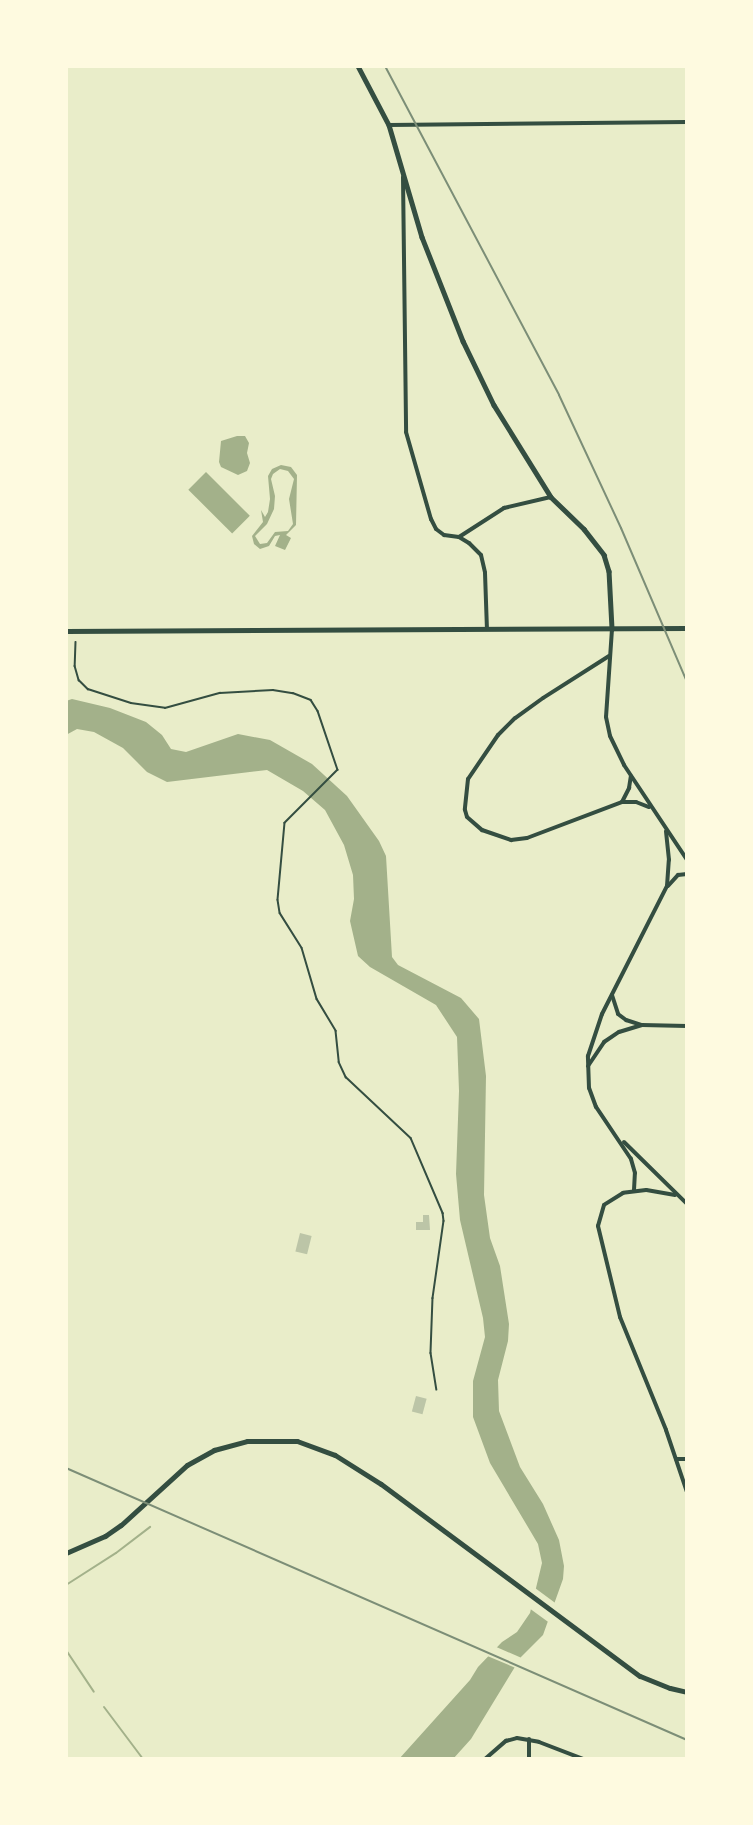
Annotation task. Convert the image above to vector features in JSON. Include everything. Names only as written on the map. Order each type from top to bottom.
[{"type":"main road","points":[[66,631],[687,628]]},
{"type":"main road","points":[[66,1553],[105,1536],[121,1525],[172,1478],[200,1457],[230,1445],[267,1439],[303,1443],[334,1455],[381,1484],[640,1676],[687,1692]]},
{"type":"street","points":[[358,66],[389,125],[422,237],[463,341],[494,405],[551,497],[584,528],[604,555],[609,571],[612,629],[609,656],[608,727],[610,736],[631,776],[687,860]]},
{"type":"street","points":[[389,125],[687,122]]},
{"type":"street","points":[[403,173],[406,432],[431,519],[444,534],[459,537],[481,555],[485,573],[487,629]]},
{"type":"street","points":[[459,537],[504,508],[551,497]]},
{"type":"street","points":[[609,656],[515,718],[498,735],[474,767],[468,779],[464,800],[467,817],[482,830],[511,840],[537,835],[622,802],[636,802],[652,808]]},
{"type":"street","points":[[622,802],[629,788],[631,776]]},
{"type":"street","points":[[666,831],[669,860],[667,886]]},
{"type":"street","points":[[687,874],[678,876],[667,886],[593,1034],[588,1068],[590,1088],[596,1107],[608,1126],[675,1195],[687,1204]]},
{"type":"street","points":[[612,994],[618,1014],[626,1020],[642,1025],[687,1026]]},
{"type":"street","points":[[588,1068],[604,1042],[619,1032],[642,1025]]},
{"type":"street","points":[[621,1140],[632,1159],[635,1173],[634,1190]]},
{"type":"street","points":[[675,1195],[634,1190],[604,1205],[598,1226],[620,1317],[687,1492]]},
{"type":"street","points":[[676,1459],[687,1459]]},
{"type":"street","points":[[485,1759],[506,1741],[517,1738],[529,1739],[583,1759]]},
{"type":"street","points":[[529,1739],[529,1759]]},
{"type":"path","points":[[76,642],[75,666],[79,680],[88,689],[131,704],[165,708],[204,696],[240,690],[293,693],[311,700],[338,766],[333,776],[285,823],[280,913],[302,948],[317,999],[336,1031],[339,1062],[346,1077],[411,1138],[443,1213],[444,1221],[433,1298],[431,1353],[437,1390]]},
{"type":"shaded area","points":[[245,436],[249,443],[247,453],[250,463],[247,471],[238,475],[221,467],[219,462],[221,441]]},
{"type":"shaded area","points":[[281,465],[291,467],[297,475],[296,525],[286,535],[291,538],[285,550],[275,546],[280,535],[275,536],[269,546],[260,549],[254,544],[252,536],[263,522],[261,510],[265,517],[268,512],[270,499],[268,476],[272,469]],"holes":[[[280,469],[288,471],[294,479],[289,499],[293,524],[288,531],[275,532],[267,543],[260,544],[255,536],[267,524],[274,509],[275,496],[271,479],[273,474]]]},
{"type":"shaded area","points":[[206,472],[250,516],[232,534],[188,490]]},
{"type":"shaded area","points":[[72,699],[110,708],[146,722],[162,735],[171,749],[186,752],[238,734],[270,740],[312,764],[347,796],[379,841],[386,856],[392,957],[398,965],[461,998],[479,1019],[486,1076],[484,1195],[490,1238],[500,1266],[509,1324],[508,1341],[498,1380],[499,1411],[520,1467],[543,1504],[559,1540],[564,1566],[563,1579],[543,1635],[521,1657],[471,1739],[453,1759],[399,1759],[470,1680],[478,1667],[502,1642],[517,1632],[530,1613],[542,1563],[538,1544],[490,1463],[473,1417],[473,1381],[485,1337],[483,1318],[460,1220],[456,1174],[459,1091],[457,1037],[436,1005],[370,967],[358,956],[350,921],[354,899],[353,875],[344,845],[325,810],[303,791],[267,770],[167,782],[147,772],[123,748],[94,732],[77,729],[66,735],[66,701]]},
{"type":"pier","points":[[535,1588],[558,1605],[551,1624],[529,1608]]},
{"type":"pier","points":[[494,1646],[524,1659],[518,1669],[485,1655]]},
{"type":"building","points":[[423,1215],[429,1215],[430,1230],[416,1230],[416,1222],[423,1222]]},
{"type":"building","points":[[300,1233],[312,1236],[307,1254],[295,1251]]},
{"type":"building","points":[[416,1396],[427,1399],[422,1414],[412,1411]]},
{"type":"waterway","points":[[66,1585],[116,1553],[150,1527]]},
{"type":"waterway","points":[[66,1650],[94,1692]]},
{"type":"waterway","points":[[104,1707],[143,1759]]},
{"type":"railway","points":[[385,66],[559,395],[621,528],[687,682]]},
{"type":"railway","points":[[66,1468],[687,1740]]}]
